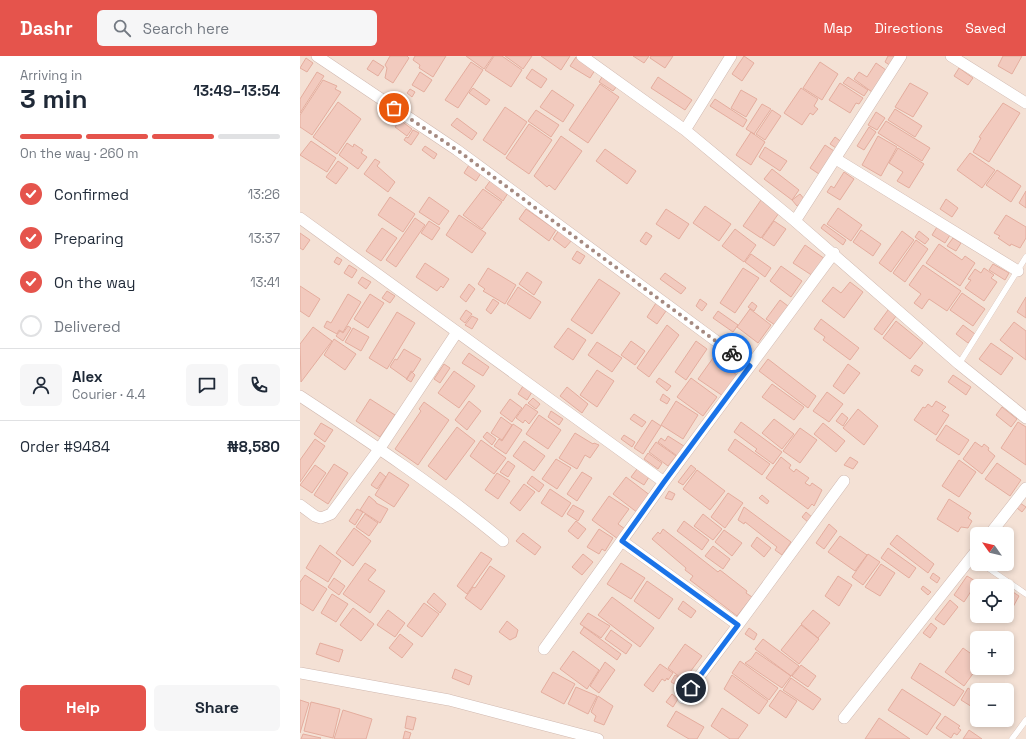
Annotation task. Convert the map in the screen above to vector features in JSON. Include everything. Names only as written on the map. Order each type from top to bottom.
[{"type":"street","points":[[317,56],[457,150],[750,366]]},
{"type":"street","points":[[582,56],[685,130],[834,253],[959,364],[1026,418]]},
{"type":"street","points":[[685,130],[731,56]]},
{"type":"street","points":[[795,221],[901,56]]},
{"type":"street","points":[[951,56],[1026,103]]},
{"type":"street","points":[[836,159],[1018,271]]},
{"type":"street","points":[[300,218],[664,482]]},
{"type":"street","points":[[544,649],[664,482],[834,253]]},
{"type":"street","points":[[300,505],[315,516],[321,518],[331,514],[380,448],[457,332]]},
{"type":"street","points":[[300,396],[380,448],[466,510],[503,541]]},
{"type":"street","points":[[683,698],[844,481]]},
{"type":"street","points":[[995,527],[1026,488]]},
{"type":"street","points":[[622,541],[738,625]]},
{"type":"street","points":[[844,718],[970,562]]},
{"type":"street","points":[[300,673],[450,700],[598,739]]},
{"type":"lane","points":[[959,364],[1026,257]]},
{"type":"lane","points":[[992,571],[1026,594]]},
{"type":"lane","points":[[1012,739],[1026,720]]},
{"type":"shaded area","points":[[300,56],[1026,56],[1026,739],[300,739]]},
{"type":"building","points":[[390,56],[407,56],[409,58],[393,83],[385,78],[387,68],[385,65]]},
{"type":"building","points":[[415,56],[446,56],[433,77],[419,68],[420,65],[413,60]]},
{"type":"building","points":[[466,56],[493,56],[484,69]]},
{"type":"building","points":[[494,56],[502,56],[522,70],[511,87],[485,70]]},
{"type":"building","points":[[505,56],[532,56],[523,69]]},
{"type":"building","points":[[541,56],[570,56],[561,70]]},
{"type":"building","points":[[633,56],[649,56],[644,63]]},
{"type":"building","points":[[651,56],[673,56],[665,68],[650,58]]},
{"type":"building","points":[[744,56],[754,63],[742,81],[732,74]]},
{"type":"building","points":[[888,56],[898,56],[891,66],[885,62]]},
{"type":"building","points":[[1003,56],[1022,56],[1012,74],[998,66]]},
{"type":"building","points":[[576,57],[595,70],[590,78],[570,66]]},
{"type":"building","points":[[306,58],[313,63],[307,72],[300,68]]},
{"type":"building","points":[[373,60],[384,67],[378,76],[367,69]]},
{"type":"building","points":[[471,62],[483,70],[458,108],[445,100]]},
{"type":"building","points":[[820,62],[838,74],[822,100],[803,88]]},
{"type":"building","points":[[876,63],[886,70],[872,92],[854,79],[859,72],[867,77]]},
{"type":"building","points":[[959,68],[973,78],[968,85],[954,76]]},
{"type":"building","points":[[532,69],[547,79],[541,88],[526,78]]},
{"type":"building","points":[[317,72],[324,76],[300,113],[300,99]]},
{"type":"building","points":[[420,72],[432,80],[424,92],[412,85]]},
{"type":"building","points":[[602,77],[617,86],[613,91],[599,82]]},
{"type":"building","points":[[658,77],[692,100],[685,110],[651,88]]},
{"type":"building","points":[[848,77],[868,90],[864,96],[843,83]]},
{"type":"building","points":[[323,80],[337,86],[335,89],[341,92],[312,135],[300,127],[300,115]]},
{"type":"building","points":[[840,83],[863,98],[859,104],[856,103],[850,113],[829,100]]},
{"type":"building","points":[[910,83],[928,93],[913,117],[895,107]]},
{"type":"building","points":[[600,84],[619,97],[588,143],[569,130]]},
{"type":"building","points":[[473,88],[490,100],[486,105],[469,93]]},
{"type":"building","points":[[801,88],[818,99],[814,106],[818,109],[813,115],[810,113],[802,125],[784,113]]},
{"type":"building","points":[[410,89],[415,92],[412,97],[407,93]]},
{"type":"building","points":[[552,90],[574,105],[563,122],[540,107]]},
{"type":"building","points":[[741,90],[757,99],[746,117],[731,108]]},
{"type":"building","points":[[715,99],[747,120],[743,127],[710,106]]},
{"type":"building","points":[[338,102],[361,119],[337,154],[313,137]]},
{"type":"building","points":[[1003,103],[1020,113],[989,162],[973,152],[981,138],[979,137]]},
{"type":"building","points":[[762,104],[771,109],[754,134],[746,129]]},
{"type":"building","points":[[505,107],[527,122],[505,155],[483,140]]},
{"type":"building","points":[[895,109],[922,126],[915,137],[888,120]]},
{"type":"building","points":[[536,110],[559,125],[551,137],[528,121]]},
{"type":"building","points":[[772,110],[781,116],[765,140],[756,134]]},
{"type":"building","points":[[876,112],[885,118],[877,130],[868,125]]},
{"type":"building","points":[[457,118],[477,133],[472,140],[451,125]]},
{"type":"building","points":[[400,120],[412,129],[407,136],[395,127]]},
{"type":"building","points":[[886,121],[930,148],[922,161],[878,133]]},
{"type":"building","points":[[529,124],[552,140],[529,174],[506,158]]},
{"type":"building","points":[[869,127],[876,132],[864,150],[857,146]]},
{"type":"building","points":[[413,130],[419,133],[411,145],[404,140],[406,137],[408,138]]},
{"type":"building","points":[[751,132],[765,142],[751,165],[736,155]]},
{"type":"building","points":[[561,136],[582,151],[555,190],[549,185],[547,187],[534,176]]},
{"type":"building","points":[[878,136],[897,147],[881,176],[862,165]]},
{"type":"building","points":[[835,137],[843,143],[839,150],[830,144]]},
{"type":"building","points":[[311,141],[336,158],[327,172],[300,155]]},
{"type":"building","points":[[347,143],[353,147],[354,144],[363,150],[361,153],[367,157],[358,169],[339,155]]},
{"type":"building","points":[[825,145],[834,151],[819,174],[810,168]]},
{"type":"building","points":[[425,146],[437,154],[434,159],[422,150]]},
{"type":"building","points":[[765,147],[787,161],[780,171],[759,157]]},
{"type":"building","points":[[898,148],[924,164],[909,188],[897,181],[903,172],[889,163]]},
{"type":"building","points":[[605,149],[636,171],[627,184],[596,161]]},
{"type":"building","points":[[970,153],[995,170],[982,188],[957,170]]},
{"type":"building","points":[[375,159],[380,162],[377,166],[395,182],[388,192],[364,174]]},
{"type":"building","points":[[338,161],[348,168],[336,184],[326,177]]},
{"type":"building","points":[[469,165],[481,173],[476,181],[464,173]]},
{"type":"building","points":[[772,169],[799,190],[792,200],[764,179]]},
{"type":"building","points":[[997,170],[1021,186],[1011,202],[986,185]]},
{"type":"building","points":[[844,172],[854,179],[840,200],[827,192],[831,186],[834,188]]},
{"type":"building","points":[[490,181],[508,193],[503,201],[485,188]]},
{"type":"building","points":[[483,189],[502,202],[482,229],[463,215]]},
{"type":"building","points":[[1026,191],[1026,208],[1019,203]]},
{"type":"building","points":[[800,194],[805,200],[797,206],[792,200]]},
{"type":"building","points":[[390,197],[415,214],[403,232],[378,215]]},
{"type":"building","points":[[429,197],[449,211],[439,225],[419,212]]},
{"type":"building","points":[[946,199],[958,208],[952,217],[940,209]]},
{"type":"building","points":[[761,200],[779,213],[761,238],[743,226]]},
{"type":"building","points":[[705,206],[731,224],[719,241],[693,223]]},
{"type":"building","points":[[838,208],[862,225],[851,241],[827,224]]},
{"type":"building","points":[[526,209],[556,230],[549,241],[519,219]]},
{"type":"building","points":[[666,209],[689,224],[679,239],[656,224]]},
{"type":"building","points":[[459,215],[486,233],[472,253],[446,235]]},
{"type":"building","points":[[1006,215],[1026,227],[1026,238],[1020,248],[1011,244],[1010,246],[998,238],[1000,236],[994,233]]},
{"type":"building","points":[[415,218],[425,225],[396,267],[386,260]]},
{"type":"building","points":[[429,221],[440,228],[432,240],[421,233]]},
{"type":"building","points":[[774,221],[786,229],[774,246],[762,238]]},
{"type":"building","points":[[824,224],[846,240],[843,245],[821,228]]},
{"type":"building","points":[[937,227],[950,235],[945,243],[932,235]]},
{"type":"building","points":[[382,228],[397,238],[381,261],[366,251]]},
{"type":"building","points":[[735,229],[756,245],[744,262],[722,246]]},
{"type":"building","points":[[559,230],[572,240],[565,248],[553,239]]},
{"type":"building","points":[[861,230],[881,244],[873,256],[853,242]]},
{"type":"building","points":[[902,231],[914,240],[891,272],[879,263]]},
{"type":"building","points":[[919,231],[929,239],[925,244],[915,237]]},
{"type":"building","points":[[646,232],[652,236],[646,245],[640,241]]},
{"type":"building","points":[[300,233],[310,240],[303,250],[300,248]]},
{"type":"building","points":[[953,238],[961,243],[956,251],[947,246]]},
{"type":"building","points":[[916,240],[928,249],[905,282],[893,273]]},
{"type":"building","points":[[939,244],[962,260],[965,256],[975,263],[960,286],[926,263]]},
{"type":"building","points":[[805,245],[825,259],[813,276],[793,263]]},
{"type":"building","points":[[577,251],[585,256],[580,264],[572,259]]},
{"type":"building","points":[[751,254],[771,268],[765,277],[745,262]]},
{"type":"building","points":[[337,257],[342,260],[339,265],[334,262]]},
{"type":"building","points":[[425,263],[449,279],[443,288],[441,286],[437,291],[416,277]]},
{"type":"building","points":[[993,264],[1009,273],[1005,280],[989,270]]},
{"type":"building","points":[[349,265],[357,270],[352,278],[344,273]]},
{"type":"building","points":[[923,265],[961,291],[947,311],[929,299],[922,309],[914,303],[921,294],[909,285]]},
{"type":"building","points":[[781,266],[802,281],[791,297],[770,281]]},
{"type":"building","points":[[488,268],[516,285],[505,304],[483,291],[485,289],[478,284]]},
{"type":"building","points":[[743,268],[759,278],[735,313],[720,303]]},
{"type":"building","points":[[984,268],[994,275],[991,278],[997,282],[984,301],[965,288],[971,280],[968,279],[975,269],[981,273]]},
{"type":"building","points":[[527,272],[542,282],[534,295],[519,284]]},
{"type":"building","points":[[665,273],[686,288],[681,294],[660,279]]},
{"type":"building","points":[[362,277],[371,282],[366,289],[358,283]]},
{"type":"building","points":[[599,279],[620,293],[592,334],[571,320]]},
{"type":"building","points":[[850,282],[863,292],[844,318],[822,301],[833,287],[841,293]]},
{"type":"building","points":[[469,284],[475,289],[466,302],[460,297]]},
{"type":"building","points":[[300,286],[320,299],[309,317],[300,311]]},
{"type":"building","points":[[518,287],[541,302],[530,319],[507,304]]},
{"type":"building","points":[[387,291],[395,296],[390,303],[382,298]]},
{"type":"building","points":[[962,293],[985,309],[973,326],[950,310]]},
{"type":"building","points":[[348,294],[361,302],[343,332],[339,330],[337,334],[324,327],[327,321],[331,323]]},
{"type":"building","points":[[370,294],[384,303],[368,328],[354,319]]},
{"type":"building","points":[[1026,297],[1026,318],[1017,312]]},
{"type":"building","points":[[493,299],[499,303],[491,314],[486,310]]},
{"type":"building","points":[[700,299],[707,304],[702,311],[696,306]]},
{"type":"building","points":[[780,300],[788,306],[775,325],[766,319]]},
{"type":"building","points":[[752,302],[757,306],[754,311],[748,307]]},
{"type":"building","points":[[656,303],[666,311],[657,324],[647,317]]},
{"type":"building","points":[[891,306],[899,312],[882,335],[874,329]]},
{"type":"building","points":[[750,309],[771,325],[758,343],[737,327]]},
{"type":"building","points":[[466,310],[472,314],[465,323],[460,319]]},
{"type":"building","points":[[718,311],[738,325],[733,332],[713,318]]},
{"type":"building","points":[[397,312],[415,323],[387,369],[369,358]]},
{"type":"building","points":[[472,316],[478,319],[472,329],[465,325]]},
{"type":"building","points":[[821,319],[859,348],[850,360],[823,340],[825,337],[814,329]]},
{"type":"building","points":[[896,321],[923,343],[910,359],[883,338]]},
{"type":"building","points":[[1014,322],[1026,331],[1026,360],[1000,340]]},
{"type":"building","points":[[667,325],[679,335],[649,377],[637,368]]},
{"type":"building","points":[[963,325],[975,334],[968,343],[956,334]]},
{"type":"building","points":[[348,326],[351,328],[343,341],[336,336],[340,331],[343,333]]},
{"type":"building","points":[[313,327],[332,341],[301,382],[300,344]]},
{"type":"building","points":[[353,328],[369,337],[361,351],[345,342]]},
{"type":"building","points":[[568,328],[586,340],[573,360],[554,347]]},
{"type":"building","points":[[334,339],[356,354],[345,370],[324,355]]},
{"type":"building","points":[[631,341],[645,351],[635,365],[621,355]]},
{"type":"building","points":[[696,341],[707,349],[686,380],[675,372]]},
{"type":"building","points":[[597,342],[622,358],[612,372],[588,355]]},
{"type":"building","points":[[991,343],[1013,358],[1001,375],[979,359]]},
{"type":"building","points":[[404,349],[421,359],[413,372],[411,371],[407,379],[390,367],[395,359],[397,360]]},
{"type":"building","points":[[469,353],[489,367],[483,376],[462,363]]},
{"type":"building","points":[[713,358],[737,375],[723,396],[698,379]]},
{"type":"building","points":[[768,359],[816,396],[808,408],[759,371]]},
{"type":"building","points":[[444,364],[450,368],[440,383],[434,379]]},
{"type":"building","points":[[848,364],[860,373],[844,394],[833,386]]},
{"type":"building","points":[[915,365],[923,370],[919,376],[911,371]]},
{"type":"building","points":[[597,370],[614,381],[597,407],[580,395]]},
{"type":"building","points":[[454,371],[475,386],[459,408],[438,393]]},
{"type":"building","points":[[412,372],[415,375],[411,382],[406,379]]},
{"type":"building","points":[[953,375],[971,387],[966,395],[948,382]]},
{"type":"building","points":[[659,378],[671,386],[667,391],[656,382]]},
{"type":"building","points":[[691,378],[717,397],[703,416],[677,397]]},
{"type":"building","points":[[772,384],[804,407],[794,420],[762,397]]},
{"type":"building","points":[[523,386],[532,392],[527,400],[518,394]]},
{"type":"building","points":[[567,387],[588,404],[582,413],[560,396]]},
{"type":"building","points":[[827,392],[843,404],[829,422],[813,411]]},
{"type":"building","points":[[663,394],[670,399],[667,404],[660,400]]},
{"type":"building","points":[[533,398],[540,404],[536,409],[528,403]]},
{"type":"building","points":[[370,399],[395,415],[380,437],[356,421]]},
{"type":"building","points":[[510,399],[522,408],[512,422],[500,413]]},
{"type":"building","points":[[469,401],[481,411],[467,430],[455,420]]},
{"type":"building","points":[[676,401],[698,415],[683,439],[661,425]]},
{"type":"building","points":[[936,401],[946,407],[942,411],[949,415],[936,435],[914,420],[923,407],[925,408],[928,404],[932,407]]},
{"type":"building","points":[[424,402],[449,420],[418,465],[395,449],[421,411],[419,409]]},
{"type":"building","points":[[526,404],[538,412],[529,424],[525,420],[523,423],[516,418]]},
{"type":"building","points":[[1002,407],[1017,419],[1011,427],[996,415]]},
{"type":"building","points":[[858,409],[878,426],[864,445],[843,428]]},
{"type":"building","points":[[551,411],[563,419],[559,425],[548,417]]},
{"type":"building","points":[[842,413],[848,418],[843,426],[836,421]]},
{"type":"building","points":[[634,414],[646,422],[642,427],[630,419]]},
{"type":"building","points":[[539,415],[561,430],[548,449],[526,434]]},
{"type":"building","points":[[501,417],[512,425],[502,440],[491,433]]},
{"type":"building","points":[[774,419],[794,434],[782,449],[762,433]]},
{"type":"building","points":[[652,420],[661,426],[643,454],[634,448]]},
{"type":"building","points":[[741,422],[782,452],[773,464],[755,451],[757,449],[734,432]]},
{"type":"building","points":[[1018,422],[1026,427],[1026,465],[1001,448]]},
{"type":"building","points":[[321,423],[333,430],[325,442],[314,434]]},
{"type":"building","points":[[823,423],[845,441],[836,452],[814,434]]},
{"type":"building","points":[[513,424],[522,430],[506,454],[494,446],[499,439],[502,441]]},
{"type":"building","points":[[946,425],[969,440],[959,455],[936,440]]},
{"type":"building","points":[[457,427],[475,441],[446,480],[428,466]]},
{"type":"building","points":[[800,428],[817,440],[800,463],[783,451]]},
{"type":"building","points":[[487,432],[496,439],[492,445],[483,437]]},
{"type":"building","points":[[575,433],[593,444],[599,445],[590,458],[585,455],[577,469],[559,458]]},
{"type":"building","points":[[624,435],[635,442],[632,447],[621,439]]},
{"type":"building","points":[[668,436],[687,448],[680,458],[658,442],[661,438],[665,441]]},
{"type":"building","points":[[315,439],[325,446],[300,482],[300,460]]},
{"type":"building","points":[[735,439],[770,464],[762,475],[728,450]]},
{"type":"building","points":[[481,440],[506,458],[494,474],[470,456]]},
{"type":"building","points":[[524,441],[545,456],[534,471],[513,456]]},
{"type":"building","points":[[656,442],[676,456],[668,466],[649,452]]},
{"type":"building","points":[[975,442],[982,447],[984,444],[995,456],[982,474],[963,459]]},
{"type":"building","points":[[648,453],[662,463],[658,469],[644,459]]},
{"type":"building","points":[[781,457],[791,465],[789,468],[794,472],[796,469],[809,478],[805,483],[810,486],[812,483],[822,490],[814,506],[812,504],[808,509],[766,478]]},
{"type":"building","points":[[850,457],[858,462],[853,469],[844,465]]},
{"type":"building","points":[[556,459],[571,468],[557,489],[542,479]]},
{"type":"building","points":[[959,460],[976,472],[959,497],[942,486]]},
{"type":"building","points":[[508,461],[515,466],[508,477],[500,472]]},
{"type":"building","points":[[997,463],[1021,480],[1010,496],[985,479]]},
{"type":"building","points":[[334,464],[348,473],[328,504],[314,495]]},
{"type":"building","points":[[315,465],[326,473],[312,493],[300,485]]},
{"type":"building","points":[[691,465],[696,469],[683,485],[678,482]]},
{"type":"building","points":[[637,469],[649,477],[644,485],[631,477]]},
{"type":"building","points":[[697,470],[725,491],[710,510],[683,489]]},
{"type":"building","points":[[380,472],[386,477],[377,489],[371,485]]},
{"type":"building","points":[[389,472],[409,485],[394,507],[375,495]]},
{"type":"building","points":[[582,472],[592,478],[577,501],[567,494]]},
{"type":"building","points":[[497,473],[510,481],[498,499],[485,490]]},
{"type":"building","points":[[532,476],[544,485],[539,492],[527,483]]},
{"type":"building","points":[[626,477],[651,496],[638,513],[613,494]]},
{"type":"building","points":[[524,484],[535,492],[520,511],[510,503]]},
{"type":"building","points":[[550,489],[571,503],[562,517],[541,503]]},
{"type":"building","points":[[669,491],[675,494],[672,500],[665,498]]},
{"type":"building","points":[[728,493],[743,503],[725,528],[711,517]]},
{"type":"building","points":[[762,495],[769,501],[767,504],[759,498]]},
{"type":"building","points":[[369,496],[376,503],[388,509],[380,523],[360,510]]},
{"type":"building","points":[[609,496],[629,509],[618,524],[625,529],[618,539],[592,520]]},
{"type":"building","points":[[949,499],[971,513],[968,518],[972,521],[968,528],[961,527],[958,532],[937,519]]},
{"type":"building","points":[[1020,503],[1026,507],[1022,512],[1017,508]]},
{"type":"building","points":[[573,505],[584,511],[578,521],[567,514]]},
{"type":"building","points":[[744,507],[791,542],[782,555],[775,550],[777,547],[745,522],[744,524],[738,520]]},
{"type":"building","points":[[357,509],[363,512],[355,525],[349,521]]},
{"type":"building","points":[[806,512],[813,518],[809,523],[802,517]]},
{"type":"building","points":[[365,514],[378,523],[369,536],[356,527]]},
{"type":"building","points":[[703,514],[722,529],[713,540],[694,526]]},
{"type":"building","points":[[576,521],[586,529],[578,539],[568,531]]},
{"type":"building","points":[[684,521],[709,540],[702,550],[677,531]]},
{"type":"building","points":[[829,524],[837,531],[824,549],[816,543]]},
{"type":"building","points":[[354,528],[371,541],[353,566],[336,553]]},
{"type":"building","points":[[599,529],[613,538],[605,551],[602,549],[599,554],[587,547]]},
{"type":"building","points":[[663,529],[718,572],[720,570],[747,591],[746,593],[752,597],[737,616],[690,580],[693,576],[685,570],[686,568],[652,539],[658,532],[660,534]]},
{"type":"building","points":[[724,530],[742,543],[732,556],[715,542]]},
{"type":"building","points":[[523,533],[541,547],[535,555],[516,541]]},
{"type":"building","points":[[897,535],[934,564],[928,573],[890,544]]},
{"type":"building","points":[[840,536],[867,555],[855,571],[828,552]]},
{"type":"building","points":[[757,537],[771,548],[764,557],[751,546]]},
{"type":"building","points":[[320,545],[341,561],[328,582],[306,568]]},
{"type":"building","points":[[713,546],[730,559],[723,569],[705,556]]},
{"type":"building","points":[[888,548],[916,568],[909,578],[881,558]]},
{"type":"building","points":[[481,552],[492,559],[467,594],[457,586]]},
{"type":"building","points":[[583,554],[593,562],[582,575],[572,567]]},
{"type":"building","points":[[868,554],[880,562],[863,585],[852,577]]},
{"type":"building","points":[[365,563],[376,570],[368,580],[385,591],[370,613],[343,594]]},
{"type":"building","points":[[621,563],[645,578],[631,599],[607,584]]},
{"type":"building","points":[[881,564],[895,573],[880,596],[865,587]]},
{"type":"building","points":[[490,566],[505,576],[481,610],[465,598],[473,587],[475,588]]},
{"type":"building","points":[[933,573],[940,578],[937,583],[930,578]]},
{"type":"building","points":[[305,575],[327,589],[313,611],[300,603],[300,582]]},
{"type":"building","points":[[838,576],[852,585],[839,606],[825,596]]},
{"type":"building","points":[[967,576],[972,579],[970,579],[970,593],[964,602],[954,595]]},
{"type":"building","points":[[334,578],[345,586],[339,595],[328,587]]},
{"type":"building","points":[[647,581],[673,599],[659,619],[634,601]]},
{"type":"building","points":[[923,586],[931,592],[928,595],[921,589]]},
{"type":"building","points":[[434,593],[446,604],[440,613],[427,602]]},
{"type":"building","points":[[1014,593],[1019,596],[1014,605]]},
{"type":"building","points":[[332,594],[348,604],[336,622],[321,613]]},
{"type":"building","points":[[612,597],[654,628],[640,647],[598,615]]},
{"type":"building","points":[[950,600],[958,607],[944,625],[935,619]]},
{"type":"building","points":[[683,601],[696,611],[691,618],[678,609]]},
{"type":"building","points":[[424,603],[439,614],[422,637],[407,626]]},
{"type":"building","points":[[353,608],[374,624],[361,641],[340,625]]},
{"type":"building","points":[[388,610],[405,623],[395,637],[377,625]]},
{"type":"building","points":[[813,610],[830,623],[818,638],[801,624]]},
{"type":"building","points":[[588,613],[610,626],[601,638],[580,624]]},
{"type":"building","points":[[507,621],[518,630],[516,637],[510,640],[499,632]]},
{"type":"building","points":[[931,623],[937,628],[930,638],[923,633]]},
{"type":"building","points":[[801,625],[819,639],[799,664],[781,650]]},
{"type":"building","points":[[584,627],[621,654],[617,660],[580,633]]},
{"type":"building","points":[[749,628],[757,634],[754,640],[745,634]]},
{"type":"building","points":[[611,630],[632,645],[626,654],[605,639]]},
{"type":"building","points":[[400,634],[413,644],[402,658],[389,648]]},
{"type":"building","points":[[763,639],[799,666],[791,676],[755,649]]},
{"type":"building","points":[[320,643],[343,650],[339,662],[316,654]]},
{"type":"building","points":[[685,644],[702,656],[684,680],[668,668]]},
{"type":"building","points":[[963,648],[970,653],[970,675],[972,675],[964,686],[945,672]]},
{"type":"building","points":[[573,651],[599,670],[587,689],[560,669]]},
{"type":"building","points":[[756,652],[791,676],[782,688],[745,663],[751,659]]},
{"type":"building","points":[[740,661],[778,688],[769,700],[732,673]]},
{"type":"building","points":[[605,662],[615,670],[599,693],[590,686]]},
{"type":"building","points":[[920,663],[964,691],[954,706],[911,678]]},
{"type":"building","points":[[660,664],[673,673],[668,680],[667,678],[665,681],[662,679],[653,692],[644,685]]},
{"type":"building","points":[[801,665],[816,676],[808,687],[792,676]]},
{"type":"building","points":[[455,669],[472,676],[469,685],[452,678]]},
{"type":"building","points":[[553,672],[575,684],[564,704],[541,692]]},
{"type":"building","points":[[675,675],[682,679],[678,686],[671,682]]},
{"type":"building","points":[[732,675],[768,701],[759,714],[724,689]]},
{"type":"building","points":[[791,678],[821,699],[813,710],[783,690]]},
{"type":"building","points":[[576,687],[597,696],[588,714],[568,704]]},
{"type":"building","points":[[968,688],[970,689],[970,706],[961,700]]},
{"type":"building","points":[[902,689],[941,714],[927,735],[888,710]]},
{"type":"building","points":[[780,690],[797,701],[786,718],[769,706]]},
{"type":"building","points":[[672,694],[678,699],[673,707],[666,702]]},
{"type":"building","points":[[598,696],[613,706],[604,725],[594,721],[596,716],[591,712]]},
{"type":"building","points":[[300,700],[309,703],[300,733]]},
{"type":"building","points":[[311,702],[340,709],[333,738],[304,731]]},
{"type":"building","points":[[722,708],[748,725],[738,739],[730,739],[711,726]]},
{"type":"building","points":[[343,710],[372,719],[366,739],[334,739]]},
{"type":"building","points":[[676,711],[704,727],[697,739],[689,739],[667,726]]},
{"type":"building","points":[[407,716],[416,718],[413,730],[405,728]]},
{"type":"building","points":[[945,716],[960,726],[958,728],[961,730],[957,735],[954,733],[951,738],[936,728]]},
{"type":"building","points":[[879,718],[910,739],[865,739]]},
{"type":"building","points":[[969,730],[982,739],[963,739]]},
{"type":"building","points":[[405,731],[411,733],[409,739],[403,739]]},
{"type":"building","points":[[303,734],[321,738],[301,739]]},
{"type":"way so far","points":[[394,108],[457,150],[732,353]]},
{"type":"route","points":[[691,688],[738,625],[622,541],[750,366],[732,353]]}]
